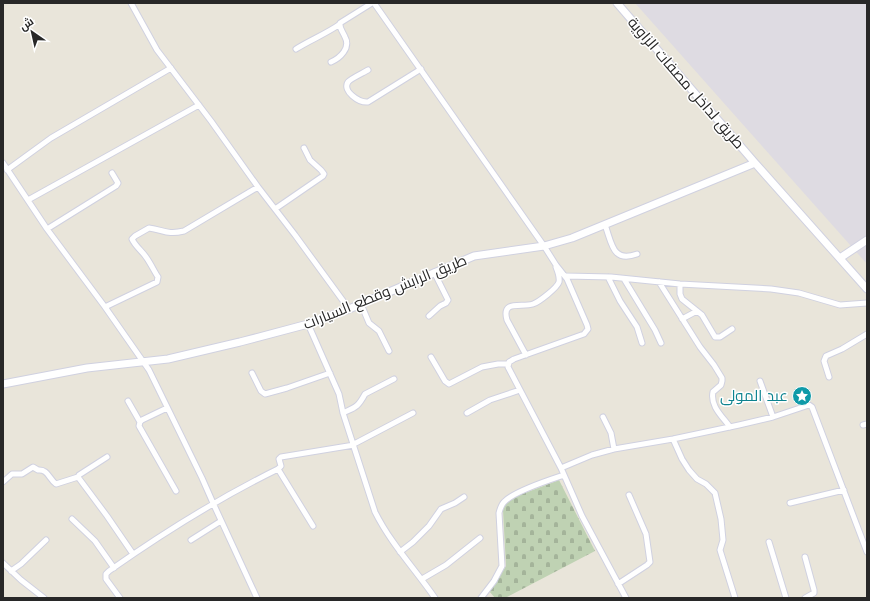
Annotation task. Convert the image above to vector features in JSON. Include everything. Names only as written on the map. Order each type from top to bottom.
[{"type":"main road","name":"طريق لداخل مصفات الزاوية","points":[[617,3],[755,163],[867,289]]},
{"type":"main road","name":"طريق الرابش وقطع السيارات","points":[[3,384],[87,368],[168,359],[217,348],[308,324],[349,310],[457,262],[482,254],[544,246],[572,238],[755,163]]},
{"type":"main road","points":[[840,258],[867,240]]},
{"type":"street","points":[[131,3],[157,50],[349,310]]},
{"type":"street","points":[[296,49],[328,32],[373,3],[421,69],[544,246],[556,266],[566,276],[587,325],[587,331],[581,336],[511,360],[508,364],[508,369],[561,468],[579,511],[626,598]]},
{"type":"street","points":[[331,62],[342,54],[347,45],[340,24]]},
{"type":"street","points":[[7,170],[52,138],[171,68]]},
{"type":"street","points":[[368,70],[350,80],[347,84],[347,87],[353,97],[363,102],[368,102],[421,69]]},
{"type":"street","points":[[28,200],[199,105]]},
{"type":"street","points":[[275,209],[323,176],[323,172],[310,160],[304,148]]},
{"type":"street","points":[[3,163],[47,230],[144,362],[202,478],[212,503],[257,598]]},
{"type":"street","points":[[47,230],[116,186],[118,184],[112,173]]},
{"type":"street","points":[[105,307],[157,282],[158,278],[156,273],[132,239],[135,236],[149,228],[167,233],[175,233],[184,230],[258,187]]},
{"type":"street","points":[[605,225],[615,252],[619,255],[629,257],[637,254]]},
{"type":"street","points":[[526,354],[506,320],[506,310],[512,306],[531,305],[536,303],[557,287],[559,277],[556,266]]},
{"type":"street","points":[[429,316],[438,307],[448,301],[434,272]]},
{"type":"street","points":[[566,276],[608,277],[680,284],[771,289],[799,293],[840,305],[867,303]]},
{"type":"street","points":[[608,277],[620,301],[637,327],[642,343]]},
{"type":"street","points":[[624,279],[656,330],[661,343]]},
{"type":"street","points":[[659,282],[700,347],[722,378],[721,385],[714,389],[712,393],[713,402],[714,407],[730,427]]},
{"type":"street","points":[[680,284],[680,294],[682,299],[704,318],[716,338],[720,337],[732,328]]},
{"type":"street","points":[[361,304],[369,323],[379,332],[389,351]]},
{"type":"street","points":[[682,319],[697,311]]},
{"type":"street","points":[[308,324],[339,394],[375,512],[382,526],[400,552],[435,598]]},
{"type":"street","points":[[829,377],[824,361],[825,357],[867,334]]},
{"type":"street","points":[[431,357],[444,381],[449,384],[482,367],[508,364]]},
{"type":"street","points":[[252,373],[261,391],[265,394],[330,373]]},
{"type":"street","points":[[344,413],[359,405],[365,394],[394,379]]},
{"type":"street","points":[[760,381],[773,417]]},
{"type":"street","points":[[466,413],[490,400],[520,390]]},
{"type":"street","points":[[128,401],[140,422],[139,426],[176,491]]},
{"type":"street","points":[[561,468],[592,455],[614,449],[730,427],[773,417],[809,405],[812,407],[867,552]]},
{"type":"street","points":[[140,422],[167,408]]},
{"type":"street","points":[[120,598],[106,579],[106,574],[132,554],[212,503],[278,469],[281,466],[279,459],[281,456],[354,444],[413,413]]},
{"type":"street","points":[[603,417],[611,433],[614,449]]},
{"type":"street","points":[[673,439],[689,470],[697,479],[712,488],[716,493],[723,540],[720,550],[735,598]]},
{"type":"street","points":[[3,482],[12,474],[22,474],[33,467],[46,472],[56,484],[78,477],[78,475],[107,458]]},
{"type":"street","points":[[278,469],[313,526]]},
{"type":"street","points":[[483,597],[502,566],[499,513],[501,506],[513,495],[564,475]]},
{"type":"street","points":[[78,477],[107,516],[132,554]]},
{"type":"street","points":[[790,503],[844,490]]},
{"type":"street","points":[[618,584],[650,562],[646,534],[629,495]]},
{"type":"street","points":[[400,552],[413,542],[429,526],[441,509],[464,497]]},
{"type":"street","points":[[72,519],[95,541],[114,568]]},
{"type":"street","points":[[191,540],[221,521]]},
{"type":"street","points":[[422,579],[446,565],[480,538]]},
{"type":"street","points":[[12,571],[46,540]]},
{"type":"street","points":[[769,542],[786,598]]},
{"type":"street","points":[[805,557],[814,590],[814,593],[805,598]]},
{"type":"street","points":[[3,563],[41,597]]},
{"type":"shaded area","points":[[635,3],[867,3],[867,264]]},
{"type":"green space","points":[[559,480],[595,551],[505,598],[495,598],[489,591],[506,566],[503,510],[506,503],[517,496]]},
{"type":"place","name":"عبد المولى","points":[[802,396]]}]
